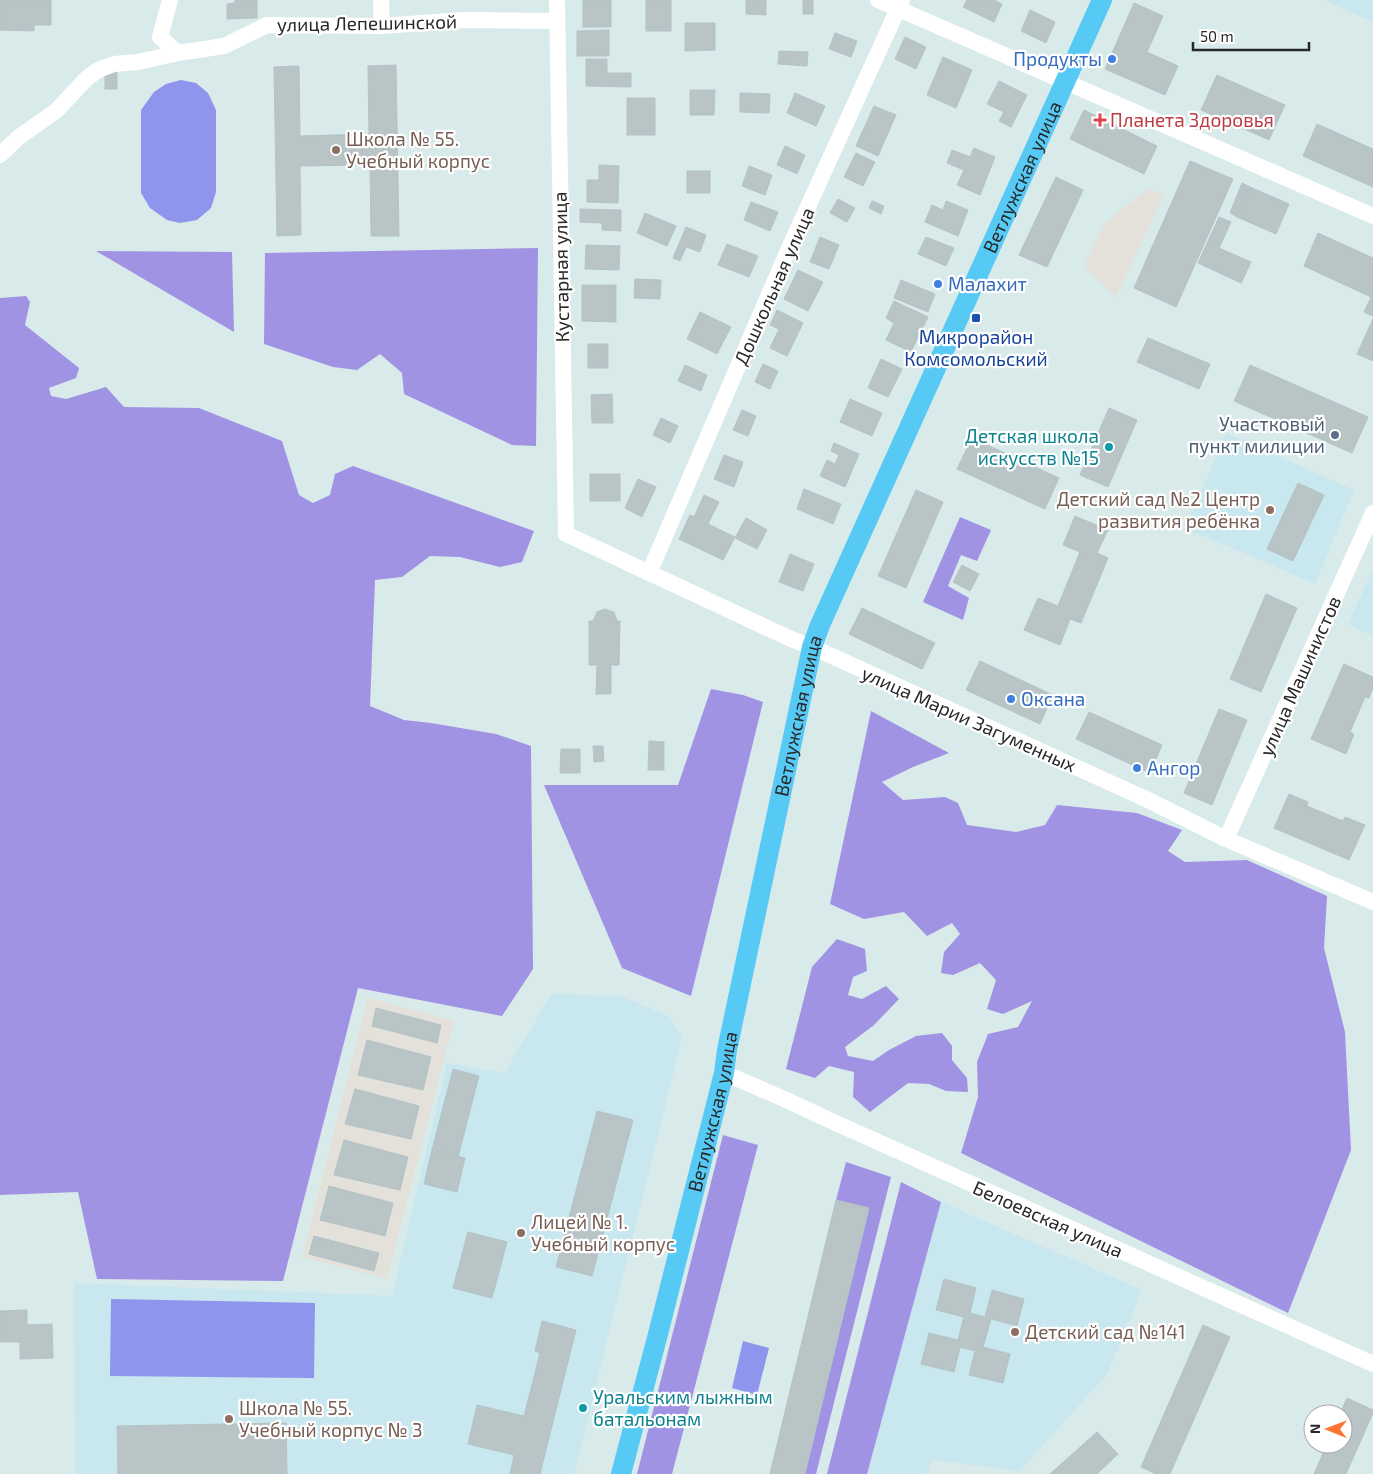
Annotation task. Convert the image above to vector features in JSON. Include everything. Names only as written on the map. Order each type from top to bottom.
[{"type":"main road","name":"Ветлужская улица","points":[[621,1474],[724,1073],[727,1050],[812,647],[820,625],[1102,0]]},
{"type":"street","points":[[170,0],[160,37],[178,53]]},
{"type":"street","points":[[381,0],[382,26]]},
{"type":"street","name":"Кустарная улица","points":[[557,0],[566,534]]},
{"type":"street","points":[[878,0],[900,4],[1065,81],[1373,216]]},
{"type":"street","name":"Дошкольная улица","points":[[649,573],[786,255],[900,4]]},
{"type":"street","name":"улица Лепешинской","points":[[0,155],[19,138],[56,111],[86,79],[98,70],[114,64],[138,62],[178,53],[224,46],[266,25],[382,26],[464,20],[557,21]]},
{"type":"street","name":"улица Машинистов","points":[[1226,839],[1373,513]]},
{"type":"street","name":"улица Марии Загуменных","points":[[566,534],[791,639],[1148,800],[1226,839],[1373,902]]},
{"type":"street","name":"Белоевская улица","points":[[724,1073],[1373,1364]]},
{"type":"shaded area","points":[[1324,0],[1373,0],[1373,22]]},
{"type":"shaded area","points":[[181,80],[196,83],[208,93],[216,110],[216,192],[211,208],[197,220],[180,223],[167,220],[150,208],[141,193],[141,110],[154,92],[166,84]]},
{"type":"shaded area","points":[[1150,189],[1164,195],[1116,297],[1084,266],[1104,224]]},
{"type":"shaded area","points":[[538,248],[536,446],[512,445],[404,394],[402,373],[380,354],[357,370],[333,367],[264,344],[265,253]]},
{"type":"shaded area","points":[[96,251],[232,252],[234,332]]},
{"type":"shaded area","points":[[26,296],[30,302],[25,325],[79,368],[76,378],[49,388],[51,396],[66,399],[106,387],[124,407],[199,408],[282,441],[299,495],[313,503],[330,495],[335,474],[353,466],[534,531],[522,562],[500,567],[460,557],[430,556],[402,577],[375,580],[370,706],[404,720],[496,734],[531,746],[533,969],[502,1016],[358,988],[283,1281],[97,1279],[78,1192],[0,1195],[0,298]]},
{"type":"shaded area","name":"Детский сад №2 Центр развития ребёнка","points":[[1226,433],[1354,490],[1315,584],[1185,529]]},
{"type":"shaded area","points":[[960,517],[991,530],[977,561],[961,555],[948,586],[969,598],[963,620],[923,602]]},
{"type":"shaded area","points":[[1373,569],[1373,636],[1348,624]]},
{"type":"shaded area","points":[[711,689],[743,695],[763,702],[691,996],[622,968],[544,785],[678,785]]},
{"type":"shaded area","points":[[871,711],[949,753],[882,782],[903,800],[945,797],[958,803],[967,825],[1016,832],[1045,825],[1057,805],[1137,813],[1182,830],[1168,851],[1185,862],[1247,860],[1327,896],[1324,948],[1345,1032],[1351,1150],[1288,1313],[961,1153],[978,1097],[977,1062],[988,1034],[1018,1027],[1032,1001],[1003,1014],[987,1009],[996,980],[980,963],[953,975],[941,973],[944,952],[960,934],[952,923],[927,936],[904,912],[864,919],[830,904]]},
{"type":"shaded area","points":[[837,939],[865,949],[867,971],[853,977],[848,995],[862,999],[886,986],[899,999],[874,1025],[845,1047],[848,1056],[873,1061],[916,1036],[942,1033],[952,1046],[952,1060],[967,1078],[968,1092],[946,1091],[929,1084],[908,1083],[870,1112],[853,1097],[854,1072],[829,1066],[815,1078],[786,1069],[812,967]]},
{"type":"shaded area","name":"Лицей № 1. Учебный корпус","points":[[552,994],[621,996],[670,1017],[682,1038],[574,1474],[75,1474],[74,1283],[392,1296],[447,1063],[504,1073]]},
{"type":"shaded area","points":[[368,998],[454,1021],[387,1279],[302,1257]]},
{"type":"shaded area","points":[[723,1135],[758,1145],[672,1474],[637,1474]]},
{"type":"shaded area","points":[[846,1162],[891,1177],[816,1474],[805,1474],[869,1208],[836,1200]]},
{"type":"shaded area","points":[[901,1182],[941,1202],[867,1474],[827,1474]]},
{"type":"shaded area","name":"Детский сад №141","points":[[941,1202],[1142,1290],[1107,1374],[1020,1471],[932,1460],[927,1474],[867,1474]]},
{"type":"shaded area","points":[[111,1299],[315,1303],[314,1378],[110,1376]]},
{"type":"shaded area","points":[[743,1341],[769,1348],[757,1395],[732,1388]]},
{"type":"building","points":[[0,0],[51,0],[51,25],[34,25],[34,31],[0,30]]},
{"type":"building","points":[[235,0],[257,0],[257,18],[227,19],[227,4],[235,3]]},
{"type":"building","points":[[583,0],[611,0],[611,27],[583,27]]},
{"type":"building","points":[[646,0],[671,0],[671,31],[646,31]]},
{"type":"building","points":[[746,0],[766,0],[766,15],[746,14]]},
{"type":"building","points":[[803,0],[813,0],[813,14],[803,14]]},
{"type":"building","points":[[967,0],[994,0],[1002,4],[994,22],[963,7]]},
{"type":"building","points":[[1134,3],[1163,16],[1147,52],[1178,66],[1165,95],[1105,69]]},
{"type":"building","points":[[1030,10],[1055,22],[1046,43],[1021,31]]},
{"type":"building","points":[[685,23],[715,23],[715,50],[685,51]]},
{"type":"building","points":[[609,30],[609,56],[577,56],[577,31]]},
{"type":"building","points":[[835,33],[857,41],[851,57],[829,49]]},
{"type":"building","points":[[905,37],[926,47],[916,69],[895,59]]},
{"type":"building","points":[[779,51],[808,52],[807,66],[778,64]]},
{"type":"building","points":[[943,57],[972,70],[956,108],[927,95]]},
{"type":"building","points":[[586,59],[607,59],[607,73],[631,73],[631,87],[586,86]]},
{"type":"building","name":"Школа № 55. Учебный корпус","points":[[396,65],[399,236],[371,236],[370,165],[300,166],[301,235],[277,236],[274,67],[299,66],[300,136],[369,134],[368,66]]},
{"type":"building","points":[[105,70],[117,70],[117,89],[105,89]]},
{"type":"building","points":[[1217,75],[1285,105],[1269,140],[1201,110]]},
{"type":"building","points":[[999,81],[1027,95],[1011,127],[999,121],[1004,112],[987,104]]},
{"type":"building","points":[[690,90],[715,90],[714,115],[690,115]]},
{"type":"building","points":[[740,93],[770,94],[769,113],[740,112]]},
{"type":"building","points":[[795,93],[825,106],[816,126],[787,113]]},
{"type":"building","points":[[627,98],[655,98],[655,135],[627,135]]},
{"type":"building","points":[[874,106],[896,115],[878,156],[856,146]]},
{"type":"building","points":[[1084,110],[1157,146],[1144,174],[1070,139]]},
{"type":"building","points":[[1317,124],[1373,149],[1373,187],[1303,156]]},
{"type":"building","points":[[785,146],[805,155],[797,174],[777,165]]},
{"type":"building","points":[[974,148],[995,157],[980,195],[957,185],[964,170],[947,163],[952,150],[970,157]]},
{"type":"building","points":[[856,153],[875,162],[863,186],[844,177]]},
{"type":"building","points":[[1190,161],[1233,179],[1176,307],[1134,288]]},
{"type":"building","points":[[599,165],[619,166],[618,203],[587,202],[587,180],[599,180]]},
{"type":"building","points":[[749,166],[772,175],[765,195],[742,186]]},
{"type":"building","points":[[687,171],[710,171],[710,193],[687,193]]},
{"type":"building","points":[[1056,177],[1083,190],[1047,267],[1019,255]]},
{"type":"building","points":[[1242,183],[1250,187],[1237,217],[1230,213]]},
{"type":"building","points":[[1250,187],[1289,204],[1276,234],[1237,217]]},
{"type":"building","points":[[838,199],[855,208],[847,222],[830,213]]},
{"type":"building","points":[[872,201],[884,206],[881,214],[869,208]]},
{"type":"building","points":[[946,201],[968,210],[958,236],[925,222],[932,205],[943,210]]},
{"type":"building","points":[[751,202],[778,212],[770,231],[744,220]]},
{"type":"building","points":[[580,209],[621,210],[621,231],[602,230],[602,223],[580,222]]},
{"type":"building","points":[[645,213],[676,226],[667,246],[637,233]]},
{"type":"building","points":[[1219,217],[1231,222],[1219,248],[1251,262],[1241,283],[1198,263]]},
{"type":"building","points":[[686,227],[706,235],[700,252],[686,247],[680,261],[673,258]]},
{"type":"building","points":[[1318,233],[1373,258],[1373,316],[1364,312],[1371,297],[1304,266]]},
{"type":"building","points":[[820,237],[839,245],[829,269],[810,262]]},
{"type":"building","points":[[926,237],[954,248],[946,266],[918,254]]},
{"type":"building","points":[[727,244],[758,256],[749,277],[718,265]]},
{"type":"building","points":[[586,245],[620,246],[619,270],[585,269]]},
{"type":"building","points":[[798,270],[823,282],[808,311],[784,299]]},
{"type":"building","points":[[635,279],[661,280],[660,299],[634,298]]},
{"type":"building","points":[[901,280],[935,294],[928,312],[894,298]]},
{"type":"building","points":[[582,285],[616,285],[616,322],[582,321]]},
{"type":"building","points":[[894,301],[928,317],[911,352],[886,340],[894,323],[886,318]]},
{"type":"building","points":[[777,310],[803,323],[787,356],[770,348],[779,329],[770,325]]},
{"type":"building","points":[[700,312],[731,327],[717,354],[687,339]]},
{"type":"building","points":[[1373,319],[1373,361],[1357,354]]},
{"type":"building","points":[[1148,338],[1210,364],[1199,389],[1137,362]]},
{"type":"building","points":[[588,344],[608,344],[608,368],[588,368]]},
{"type":"building","points":[[881,359],[902,369],[888,397],[868,388]]},
{"type":"building","points":[[763,364],[778,371],[770,389],[755,382]]},
{"type":"building","points":[[685,365],[707,375],[701,391],[678,381]]},
{"type":"building","points":[[1250,365],[1368,417],[1352,453],[1234,401]]},
{"type":"building","points":[[612,394],[613,423],[592,423],[591,395]]},
{"type":"building","points":[[850,399],[882,413],[872,436],[840,422]]},
{"type":"building","name":"Детская школа искусств №15","points":[[1109,408],[1137,420],[1108,487],[1080,475]]},
{"type":"building","points":[[742,410],[756,416],[748,436],[733,430]]},
{"type":"building","points":[[661,418],[678,426],[670,443],[653,435]]},
{"type":"building","points":[[972,438],[1059,478],[1045,509],[957,469]]},
{"type":"building","points":[[834,443],[859,454],[845,487],[820,476],[827,460],[835,464],[839,455],[831,451]]},
{"type":"building","points":[[724,455],[743,462],[734,487],[714,479]]},
{"type":"building","points":[[590,474],[620,474],[620,501],[590,501]]},
{"type":"building","points":[[638,479],[656,487],[642,517],[625,508]]},
{"type":"building","points":[[1298,483],[1324,495],[1293,561],[1267,549]]},
{"type":"building","points":[[804,489],[841,504],[833,524],[797,509]]},
{"type":"building","points":[[916,490],[943,502],[906,588],[878,576]]},
{"type":"building","points":[[704,495],[719,502],[708,524],[735,537],[723,560],[679,539],[690,515],[694,517]]},
{"type":"building","points":[[1075,516],[1108,530],[1097,553],[1108,558],[1081,623],[1070,619],[1060,645],[1024,630],[1038,598],[1058,606],[1080,552],[1063,545]]},
{"type":"building","points":[[746,518],[767,530],[757,549],[735,538]]},
{"type":"building","points":[[790,554],[814,564],[803,591],[779,582]]},
{"type":"building","points":[[962,565],[979,574],[970,591],[953,582]]},
{"type":"building","points":[[1266,594],[1297,608],[1261,692],[1230,679]]},
{"type":"building","points":[[862,608],[935,643],[922,669],[849,634]]},
{"type":"building","points":[[605,609],[614,612],[617,621],[620,621],[619,665],[611,665],[611,694],[596,694],[597,665],[589,665],[589,621],[593,621],[597,612]]},
{"type":"building","points":[[980,661],[1053,695],[1040,724],[966,690]]},
{"type":"building","points":[[1344,664],[1373,677],[1373,688],[1369,698],[1365,697],[1350,732],[1354,734],[1346,754],[1311,739]]},
{"type":"building","points":[[1219,709],[1247,720],[1212,805],[1184,793]]},
{"type":"building","points":[[1089,712],[1162,745],[1150,773],[1076,739]]},
{"type":"building","points":[[649,741],[664,742],[664,770],[648,770]]},
{"type":"building","points":[[593,746],[603,746],[604,761],[594,762]]},
{"type":"building","points":[[561,749],[580,749],[580,773],[560,773]]},
{"type":"building","points":[[1289,794],[1308,802],[1307,806],[1343,821],[1345,817],[1365,825],[1349,860],[1274,828]]},
{"type":"building","points":[[376,1008],[441,1025],[437,1043],[372,1026]]},
{"type":"building","points":[[367,1040],[431,1057],[423,1090],[358,1075]]},
{"type":"building","points":[[453,1069],[479,1076],[458,1157],[432,1150]]},
{"type":"building","points":[[355,1089],[419,1106],[411,1139],[345,1124]]},
{"type":"building","points":[[597,1111],[633,1120],[592,1276],[556,1267]]},
{"type":"building","points":[[344,1140],[408,1157],[400,1190],[334,1175]]},
{"type":"building","points":[[432,1150],[465,1158],[457,1192],[424,1184]]},
{"type":"building","points":[[329,1186],[393,1203],[385,1236],[320,1220]]},
{"type":"building","points":[[836,1200],[869,1208],[805,1474],[770,1474]]},
{"type":"building","points":[[468,1232],[507,1242],[492,1298],[453,1288]]},
{"type":"building","points":[[314,1236],[379,1253],[374,1271],[309,1254]]},
{"type":"building","points":[[944,1279],[976,1288],[970,1313],[985,1317],[992,1290],[1024,1299],[1017,1326],[991,1319],[983,1347],[1010,1354],[1003,1383],[969,1375],[975,1351],[960,1347],[954,1372],[921,1364],[929,1333],[958,1340],[964,1317],[936,1310]]},
{"type":"building","points":[[27,1310],[27,1325],[52,1324],[53,1358],[20,1359],[20,1342],[0,1342],[0,1311]]},
{"type":"building","points":[[542,1321],[576,1330],[540,1474],[510,1474],[514,1455],[468,1444],[477,1405],[524,1416],[540,1353],[535,1351]]},
{"type":"building","points":[[1203,1325],[1230,1337],[1170,1474],[1156,1474],[1141,1467]]},
{"type":"building","points":[[1347,1398],[1373,1410],[1373,1413],[1346,1474],[1314,1474],[1323,1454],[1353,1454],[1353,1404],[1344,1404]]},
{"type":"building","points":[[286,1423],[287,1474],[118,1474],[117,1426]]},
{"type":"building","points":[[1097,1432],[1118,1454],[1097,1474],[1050,1474]]},
{"type":"place","name":"Продукты","points":[[1112,59]]},
{"type":"place","name":"Планета Здоровья","points":[[1100,120]]},
{"type":"place","name":"Школа № 55. Учебный корпус","points":[[336,150]]},
{"type":"place","name":"Малахит","points":[[938,284]]},
{"type":"place","name":"Микрорайон Комсомольский","points":[[976,318]]},
{"type":"place","name":"Участковый пункт милиции","points":[[1335,435]]},
{"type":"place","name":"Детская школа искусств №15","points":[[1109,447]]},
{"type":"place","name":"Детский сад №2 Центр развития ребёнка","points":[[1270,510]]},
{"type":"place","name":"Оксана","points":[[1011,699]]},
{"type":"place","name":"Ангор","points":[[1137,768]]},
{"type":"place","name":"Лицей № 1. Учебный корпус","points":[[521,1233]]},
{"type":"place","name":"Детский сад №141","points":[[1015,1332]]},
{"type":"place","name":"Уральским лыжным батальонам","points":[[583,1408]]},
{"type":"place","name":"Школа № 55. Учебный корпус № 3","points":[[229,1419]]}]
